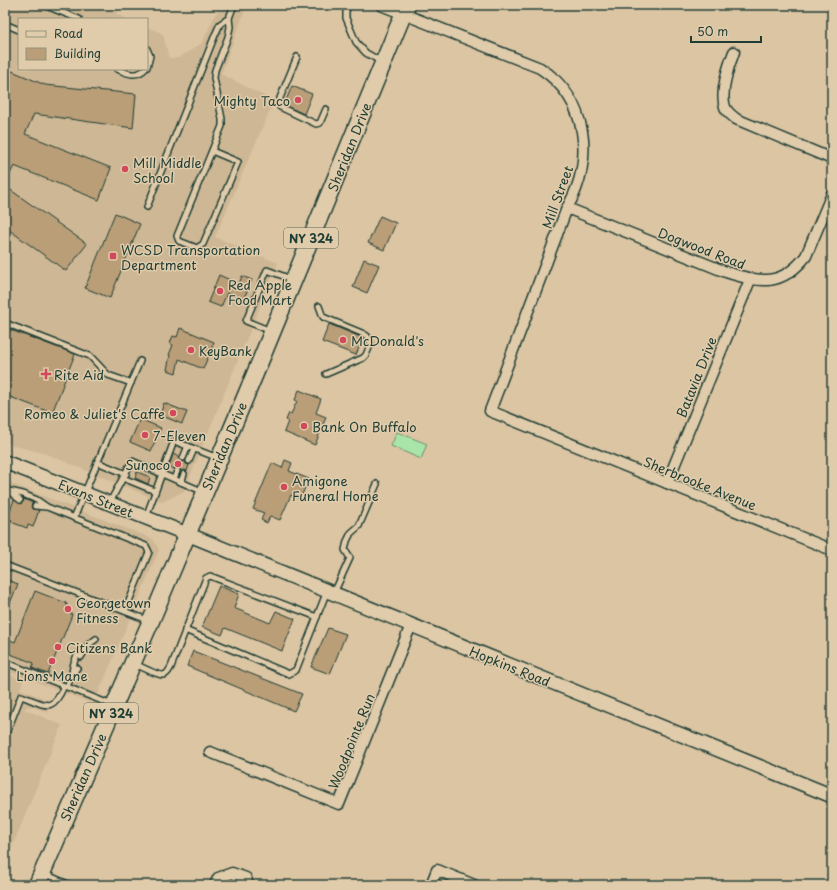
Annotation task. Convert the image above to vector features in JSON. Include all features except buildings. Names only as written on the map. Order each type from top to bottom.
[{"type":"main road","name":"Sheridan Drive","points":[[39,879],[151,621],[273,331],[405,9]]},
{"type":"street","name":"Mill Street","points":[[381,5],[405,9],[540,68],[550,74],[560,84],[576,110],[584,140],[582,169],[576,189],[567,208],[490,411],[558,438]]},
{"type":"street","points":[[734,52],[726,73],[724,102],[726,109],[730,114],[736,118],[832,158]]},
{"type":"street","name":"Dogwood Road","points":[[567,208],[726,272],[750,280],[760,281],[771,280],[783,276],[800,264],[806,256],[832,194]]},
{"type":"street","name":"Batavia Drive","points":[[667,483],[750,280]]},
{"type":"street","name":"Sherbrooke Avenue","points":[[558,438],[832,550]]},
{"type":"street","name":"Evans Street","points":[[5,462],[187,534]]},
{"type":"street","name":"Hopkins Road","points":[[187,534],[832,796]]},
{"type":"street","name":"Woodpointe Run","points":[[210,752],[339,804],[411,626]]},
{"type":"street","points":[[431,885],[438,870],[474,885]]},
{"type":"street","points":[[215,885],[218,878],[232,873],[246,878],[248,885]]},
{"type":"lane","points":[[45,5],[77,18]]},
{"type":"lane","points":[[212,151],[238,162],[203,244],[197,248],[178,240],[177,236],[212,151],[222,122],[214,78],[215,70],[228,37],[230,27],[229,18],[234,5]]},
{"type":"lane","points":[[349,5],[346,11],[346,18],[356,42],[366,53],[383,62]]},
{"type":"lane","points":[[147,207],[214,35],[220,24],[229,18]]},
{"type":"lane","points":[[5,24],[18,30]]},
{"type":"lane","points":[[148,52],[150,56],[148,63]]},
{"type":"lane","points":[[297,57],[280,98],[280,107],[316,124],[320,123],[326,109]]},
{"type":"lane","points":[[120,70],[132,75],[144,70]]},
{"type":"lane","points":[[273,331],[246,321],[252,306],[267,270],[294,280]]},
{"type":"lane","points":[[319,306],[323,317],[364,334],[371,343],[366,355],[363,358],[326,374]]},
{"type":"lane","points":[[5,322],[90,356],[108,375],[131,384]]},
{"type":"lane","points":[[74,518],[140,361]]},
{"type":"lane","points":[[146,517],[174,441],[219,459]]},
{"type":"lane","points":[[182,458],[188,446]]},
{"type":"lane","points":[[189,461],[194,449]]},
{"type":"lane","points":[[109,503],[132,461],[205,492]]},
{"type":"lane","points":[[97,462],[155,491]]},
{"type":"lane","points":[[174,479],[177,471]]},
{"type":"lane","points":[[181,482],[184,474]]},
{"type":"lane","points":[[185,630],[289,674],[296,670],[317,617],[350,558],[345,550],[347,541],[351,533],[359,526],[377,484]]},
{"type":"lane","points":[[7,491],[20,500]]},
{"type":"lane","points":[[7,491],[22,494],[37,500],[47,507],[149,548],[149,552],[125,611]]},
{"type":"lane","points":[[35,506],[47,507]]},
{"type":"lane","points":[[5,565],[151,621]]},
{"type":"lane","points":[[132,663],[158,674],[167,674],[206,578],[210,576],[317,617]]},
{"type":"lane","points":[[72,674],[77,654],[96,639]]},
{"type":"lane","points":[[81,657],[88,645]]},
{"type":"lane","points":[[5,662],[114,706]]},
{"type":"lane","points":[[5,737],[21,696],[44,705],[51,705],[57,701],[77,668]]},
{"type":"lane","points":[[39,879],[70,885]]},
{"type":"shaded area","name":"Mill Middle School","points":[[5,5],[119,5],[116,14],[126,18],[18,18],[18,70],[148,70],[148,27],[163,34],[169,58],[179,58],[202,43],[220,5],[247,5],[221,74],[274,101],[215,237],[278,263],[184,491],[163,502],[46,454],[5,443]]},
{"type":"shaded area","points":[[5,481],[153,539],[159,550],[94,704],[5,670]]},
{"type":"shaded area","points":[[5,673],[23,680],[20,689],[46,699],[49,713],[32,706],[24,709],[62,725],[5,864]]},
{"type":"green space","points":[[397,432],[427,444],[421,459],[391,446]]},
{"type":"place","name":"Mighty Taco","points":[[298,100]]},
{"type":"place","name":"Mill Middle School","points":[[125,169]]},
{"type":"place","name":"WCSD Transportation Department","points":[[113,256]]},
{"type":"place","name":"Red Apple Food Mart","points":[[220,291]]},
{"type":"place","name":"McDonald's","points":[[343,340]]},
{"type":"place","name":"KeyBank","points":[[191,350]]},
{"type":"place","name":"Rite Aid","points":[[46,374]]},
{"type":"place","name":"Romeo & Juliet's Caffe","points":[[173,413]]},
{"type":"place","name":"Bank On Buffalo","points":[[304,426]]},
{"type":"place","name":"7-Eleven","points":[[145,435]]},
{"type":"place","name":"Sunoco","points":[[178,464]]},
{"type":"place","name":"Amigone Funeral Home","points":[[284,487]]},
{"type":"place","name":"Georgetown Fitness","points":[[68,609]]},
{"type":"place","name":"Citizens Bank","points":[[58,647]]},
{"type":"place","name":"Lions Mane","points":[[52,661]]}]
